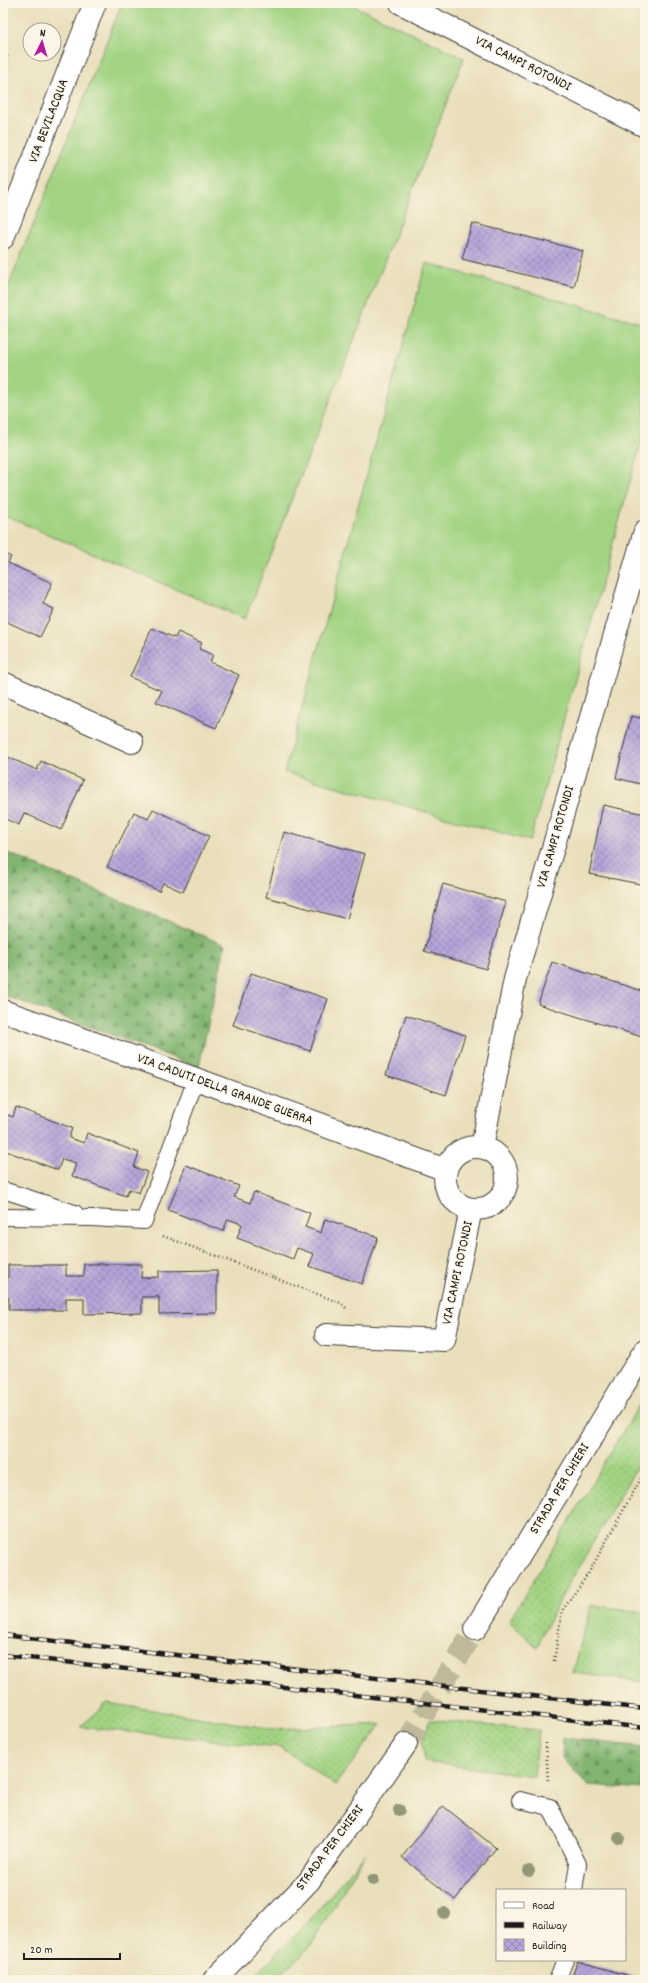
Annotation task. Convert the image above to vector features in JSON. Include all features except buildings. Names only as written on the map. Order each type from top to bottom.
[{"type":"street","name":"VIA BEVILACQUA","points":[[3,238],[95,3]]},
{"type":"street","name":"VIA CAMPI ROTONDI","points":[[401,3],[645,126]]},
{"type":"street","name":"VIA CAMPI ROTONDI","points":[[482,1147],[515,979],[645,531]]},
{"type":"street","points":[[3,683],[132,742]]},
{"type":"street","name":"VIA CADUTI DELLA GRANDE GUERRA","points":[[3,1010],[446,1170]]},
{"type":"street","points":[[482,1147],[491,1150],[500,1157],[505,1165],[508,1175],[507,1186],[503,1196],[496,1203],[487,1208],[465,1208],[456,1203],[449,1195],[445,1185],[446,1170],[454,1156],[462,1150],[482,1147]]},
{"type":"street","name":"VIA CAMPI ROTONDI","points":[[326,1335],[444,1340],[471,1209]]},
{"type":"street","name":"STRADA PER CHIERI","points":[[475,1629],[645,1350]]},
{"type":"street","name":"STRADA PER CHIERI","points":[[214,1980],[309,1881],[406,1744]]},
{"type":"lane","points":[[3,1217],[92,1218],[144,1221],[196,1079]]},
{"type":"lane","points":[[3,1190],[92,1218]]},
{"type":"lane","points":[[520,1800],[550,1808],[578,1864],[574,1889]]},
{"type":"lane","points":[[557,1980],[565,1961]]},
{"type":"path","points":[[144,1221],[158,1234],[341,1303],[378,1337]]},
{"type":"path","points":[[554,1661],[562,1611],[588,1574],[645,1471]]},
{"type":"path","points":[[546,1743],[550,1808]]},
{"type":"green space","points":[[122,3],[348,3],[464,58],[245,619],[3,515],[3,300]]},
{"type":"green space","points":[[426,263],[645,324],[645,428],[530,841],[284,772]]},
{"type":"green space","points":[[3,851],[225,945],[199,1067],[3,995]]},
{"type":"green space","points":[[645,1395],[645,1453],[555,1608],[537,1647],[509,1621]]},
{"type":"green space","points":[[591,1605],[645,1612],[645,1682],[573,1673]]},
{"type":"green space","points":[[107,1703],[274,1729],[382,1724],[335,1785],[280,1747],[80,1727]]},
{"type":"green space","points":[[430,1720],[539,1730],[534,1776],[425,1762],[422,1742]]},
{"type":"green space","points":[[563,1738],[645,1747],[645,1789],[588,1785],[562,1758]]},
{"type":"green space","points":[[365,1854],[310,1947],[275,1980],[250,1980],[308,1922]]},
{"type":"tunnel","points":[[406,1744],[475,1629]]},
{"type":"railway","points":[[3,1635],[645,1709]]},
{"type":"railway","points":[[3,1655],[645,1728]]}]
